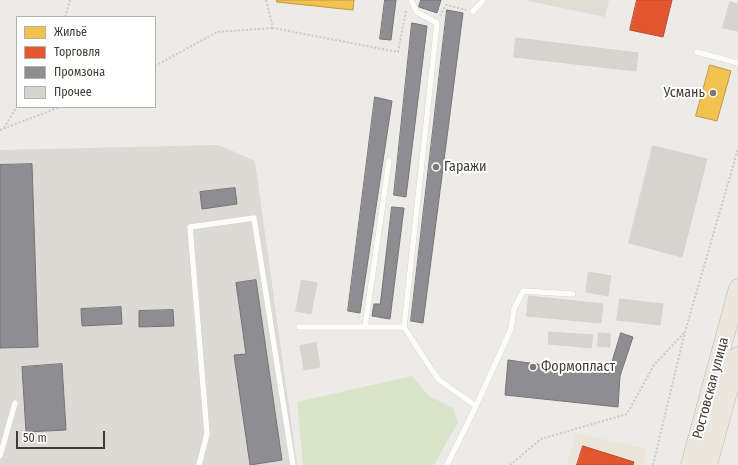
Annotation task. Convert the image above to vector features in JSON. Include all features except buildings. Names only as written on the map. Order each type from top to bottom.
[{"type":"highway","name":"Ростовская улица","points":[[690,465],[738,288]]},
{"type":"highway","name":"Ростовская улица","points":[[708,465],[738,356]]},
{"type":"lane","points":[[411,0],[417,12],[437,23],[404,327],[439,380],[476,406]]},
{"type":"lane","points":[[473,11],[483,0]]},
{"type":"lane","points":[[697,52],[738,63]]},
{"type":"lane","points":[[365,327],[389,161]]},
{"type":"lane","points":[[199,465],[207,434],[190,227],[254,218],[293,465]]},
{"type":"lane","points":[[447,465],[511,329],[514,309],[523,291],[573,294]]},
{"type":"lane","points":[[299,327],[404,327]]},
{"type":"lane","points":[[0,456],[15,403]]},
{"type":"path","points":[[65,16],[70,0]]},
{"type":"path","points":[[266,0],[273,28]]},
{"type":"path","points":[[437,23],[446,5],[473,11]]},
{"type":"path","points":[[156,65],[217,32],[273,28],[398,52],[406,11],[417,12]]},
{"type":"path","points":[[4,128],[16,108]]},
{"type":"path","points":[[0,130],[57,108]]},
{"type":"path","points":[[653,465],[685,332],[738,149]]},
{"type":"path","points":[[510,465],[541,439],[627,414],[654,365],[685,332]]},
{"type":"shaded area","points":[[524,0],[609,0],[605,17]]},
{"type":"shaded area","points":[[219,145],[255,161],[297,465],[0,465],[0,150]]},
{"type":"shaded area","points":[[576,433],[647,449],[643,465],[567,465]]},
{"type":"green space","points":[[412,376],[429,396],[453,408],[458,422],[434,465],[303,465],[297,402]]},
{"type":"place","name":"Усмань","points":[[713,93]]},
{"type":"place","name":"Гаражи","points":[[436,167]]},
{"type":"place","name":"Формопласт","points":[[533,367]]}]
